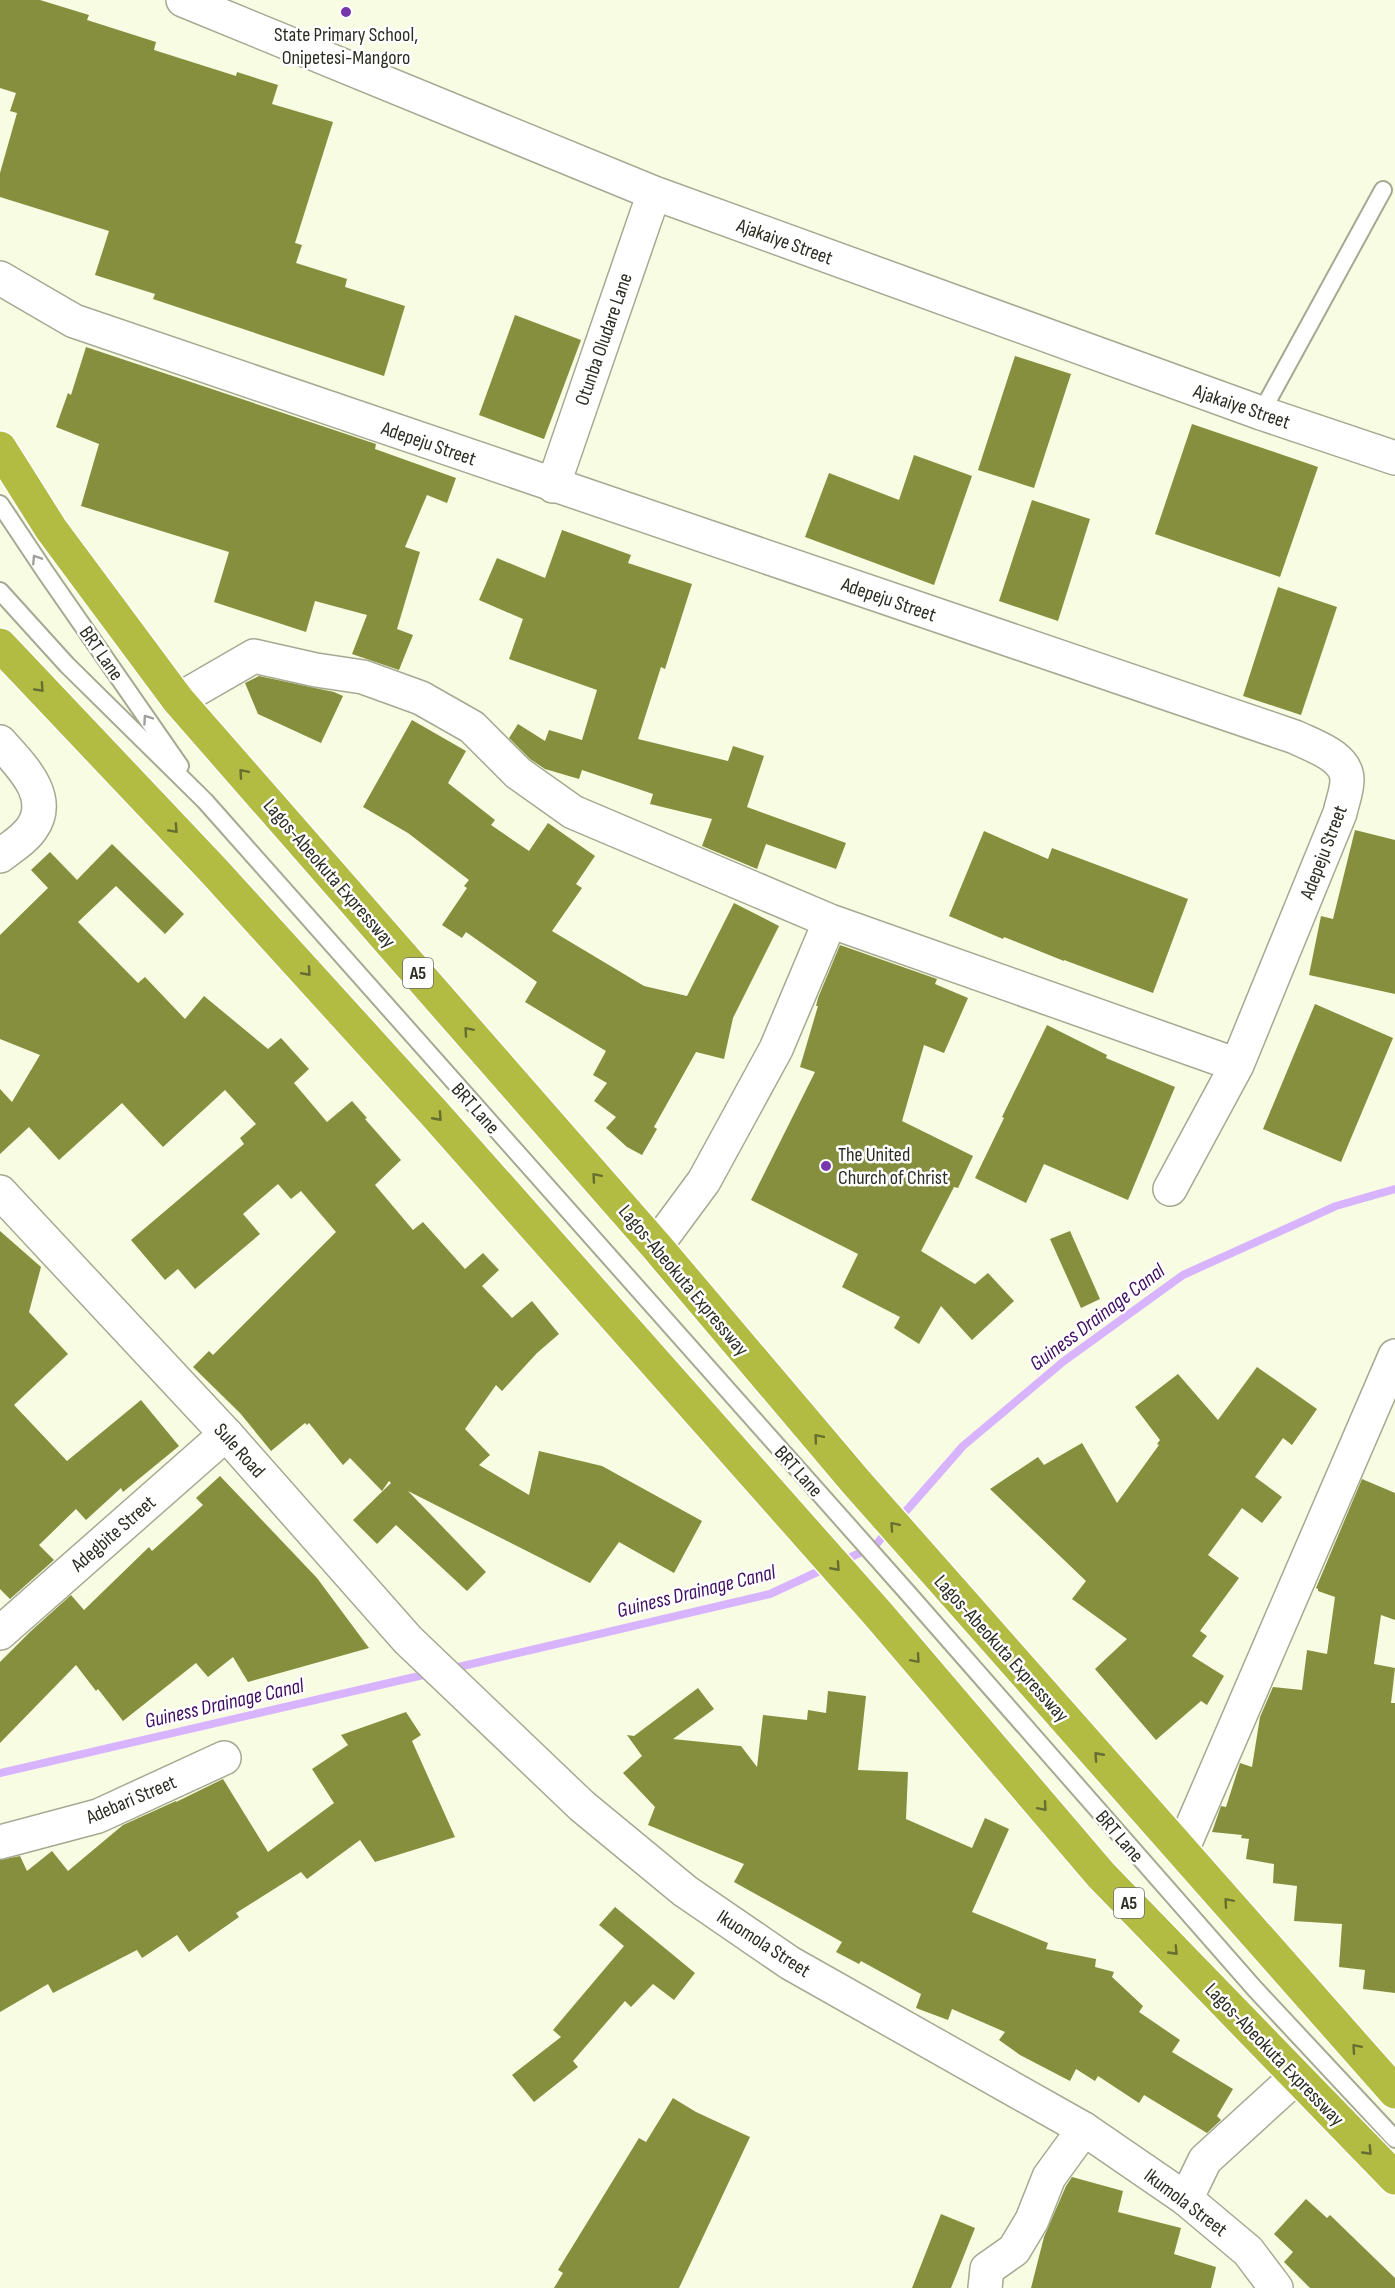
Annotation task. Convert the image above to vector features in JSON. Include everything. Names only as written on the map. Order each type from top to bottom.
[{"type":"highway","name":"Lagos-Abeokuta Expressway","points":[[0,448],[51,529],[178,700],[656,1246],[856,1482],[1395,2092]]},
{"type":"highway","name":"Lagos-Abeokuta Expressway","points":[[0,645],[214,871],[427,1104],[796,1524],[878,1614],[1101,1875],[1395,2178]]},
{"type":"street","name":"Ajakaiye Street","points":[[183,0],[654,193],[1261,413],[1395,458]]},
{"type":"street","name":"Otunba Oludare Lane","points":[[553,486],[654,193]]},
{"type":"street","name":"Adepeju Street","points":[[0,278],[74,321],[1295,737],[1337,759],[1345,769],[1347,780],[1340,813],[1237,1065],[1170,1189]]},
{"type":"street","points":[[178,700],[254,656],[316,670],[363,677],[422,698],[472,727],[518,773],[573,812],[830,921],[1237,1065]]},
{"type":"street","points":[[0,742],[33,781],[40,808],[32,829],[0,856]]},
{"type":"street","points":[[656,1246],[704,1181],[776,1049],[830,921]]},
{"type":"street","name":"Sule Road","points":[[0,1192],[226,1434],[408,1640],[480,1707]]},
{"type":"street","points":[[1182,1850],[1395,1356]]},
{"type":"street","name":"Adegbite Street","points":[[0,1633],[226,1434]]},
{"type":"street","name":"Ikuomola Street","points":[[480,1707],[582,1806],[695,1898],[790,1962],[1084,2128]]},
{"type":"street","name":"Adebari Street","points":[[0,1842],[98,1816],[224,1758]]},
{"type":"street","points":[[1186,2199],[1205,2160],[1296,2077]]},
{"type":"street","points":[[984,2288],[987,2269],[1014,2250],[1032,2220],[1049,2177],[1084,2128]]},
{"type":"street","name":"Ikumola Street","points":[[1084,2128],[1186,2199],[1248,2251],[1276,2288]]},
{"type":"lane","points":[[1261,413],[1383,190]]},
{"type":"lane","name":"BRT Lane","points":[[0,504],[205,801]]},
{"type":"lane","name":"BRT Lane","points":[[0,591],[67,665],[205,801],[906,1591],[1255,1989],[1395,2139]]},
{"type":"building","points":[[0,0],[40,0],[89,15],[87,20],[156,42],[154,50],[236,76],[237,72],[278,85],[272,104],[333,122],[295,243],[302,245],[296,263],[347,279],[345,287],[405,306],[384,376],[153,299],[155,294],[95,275],[109,231],[0,197],[0,173],[17,113],[10,111],[16,93],[0,88]]},
{"type":"building","points":[[515,315],[581,340],[544,439],[479,415]]},
{"type":"building","points":[[86,347],[376,444],[375,449],[456,478],[447,503],[427,495],[405,547],[420,552],[397,629],[413,635],[399,670],[352,654],[367,615],[315,601],[306,632],[214,602],[229,552],[81,506],[99,444],[56,427],[68,393],[71,395]]},
{"type":"building","points":[[1015,356],[1071,374],[1034,488],[978,470]]},
{"type":"building","points":[[1192,424],[1318,467],[1280,577],[1155,534]]},
{"type":"building","points":[[914,455],[972,476],[934,585],[805,537],[829,473],[899,500]]},
{"type":"building","points":[[1032,500],[1090,519],[1058,621],[999,601]]},
{"type":"building","points":[[562,530],[631,555],[628,563],[692,584],[665,669],[661,667],[638,739],[728,761],[733,746],[764,756],[747,807],[846,843],[836,869],[766,844],[757,869],[702,846],[712,819],[650,804],[653,794],[582,770],[579,779],[545,769],[530,759],[509,738],[518,724],[545,741],[549,730],[582,740],[597,690],[509,659],[523,619],[479,600],[497,558],[545,578]]},
{"type":"building","points":[[1278,587],[1337,607],[1301,715],[1243,696]]},
{"type":"building","points":[[259,676],[334,692],[343,696],[321,743],[258,714],[245,683]]},
{"type":"building","points":[[412,720],[466,751],[448,783],[495,820],[491,825],[529,851],[548,823],[595,856],[576,884],[582,888],[552,931],[644,986],[687,996],[734,903],[779,926],[733,1018],[724,1059],[696,1052],[654,1127],[657,1129],[642,1155],[627,1147],[606,1128],[616,1117],[594,1101],[607,1083],[593,1075],[606,1051],[525,1002],[537,982],[466,932],[462,938],[442,925],[467,888],[464,886],[469,880],[408,833],[363,807]]},
{"type":"building","points":[[1355,830],[1395,840],[1395,994],[1309,975],[1321,916],[1333,919]]},
{"type":"building","points":[[984,831],[1048,859],[1052,848],[1188,899],[1153,993],[1004,937],[1003,939],[949,916]]},
{"type":"building","points":[[112,844],[184,914],[165,934],[116,886],[78,922],[138,983],[145,977],[185,1019],[204,996],[268,1049],[281,1038],[309,1069],[294,1083],[327,1122],[352,1101],[401,1160],[375,1185],[413,1230],[423,1222],[465,1269],[483,1253],[499,1270],[482,1286],[512,1318],[532,1301],[559,1334],[537,1353],[502,1391],[496,1385],[465,1429],[490,1455],[479,1465],[529,1495],[539,1451],[602,1466],[702,1521],[674,1573],[619,1542],[590,1583],[408,1491],[486,1572],[467,1591],[396,1525],[377,1544],[353,1520],[391,1483],[389,1481],[382,1491],[350,1458],[343,1465],[309,1423],[307,1425],[305,1423],[271,1451],[240,1413],[193,1367],[209,1351],[213,1355],[336,1232],[301,1191],[291,1199],[278,1184],[243,1214],[260,1234],[195,1289],[178,1269],[165,1280],[131,1240],[244,1144],[240,1138],[256,1124],[225,1090],[163,1147],[122,1103],[59,1160],[29,1127],[0,1154],[0,1089],[12,1102],[40,1055],[0,1039],[0,935],[48,888],[31,870],[50,852],[77,880]]},
{"type":"building","points":[[840,945],[937,979],[935,984],[968,998],[944,1053],[924,1045],[902,1121],[973,1156],[958,1188],[954,1187],[921,1251],[975,1284],[988,1273],[1014,1301],[972,1340],[941,1306],[919,1344],[894,1328],[900,1317],[842,1287],[858,1254],[751,1200],[815,1072],[800,1067],[818,1006],[816,1006],[818,998]]},
{"type":"building","points":[[1315,1004],[1393,1038],[1341,1162],[1263,1129]]},
{"type":"building","points":[[1047,1025],[1107,1055],[1106,1058],[1175,1087],[1128,1200],[1044,1164],[1026,1203],[975,1178]]},
{"type":"building","points":[[0,1231],[41,1267],[29,1312],[68,1354],[14,1405],[67,1461],[141,1400],[179,1446],[123,1492],[121,1488],[86,1520],[76,1509],[39,1545],[54,1560],[10,1599],[0,1589]]},
{"type":"building","points":[[1070,1231],[1100,1299],[1081,1308],[1050,1239]]},
{"type":"building","points":[[1257,1367],[1317,1409],[1292,1445],[1283,1438],[1255,1477],[1282,1497],[1262,1523],[1242,1508],[1208,1555],[1239,1578],[1200,1631],[1207,1636],[1192,1656],[1224,1676],[1207,1705],[1201,1701],[1156,1740],[1095,1669],[1127,1639],[1072,1599],[1086,1581],[990,1489],[1038,1457],[1044,1465],[1082,1443],[1117,1503],[1159,1445],[1157,1444],[1160,1440],[1135,1407],[1178,1374],[1218,1420]]},
{"type":"building","points":[[220,1476],[317,1578],[369,1648],[248,1682],[233,1657],[208,1677],[196,1663],[123,1721],[76,1665],[0,1743],[0,1662],[71,1595],[84,1610],[149,1547],[152,1551],[203,1505],[196,1498]]},
{"type":"building","points":[[1362,1479],[1395,1493],[1395,1620],[1381,1615],[1374,1664],[1395,1668],[1391,1703],[1395,1703],[1395,1993],[1363,1989],[1365,1970],[1339,1967],[1342,1924],[1294,1921],[1297,1886],[1273,1883],[1274,1864],[1246,1859],[1249,1839],[1241,1838],[1242,1835],[1212,1832],[1221,1806],[1226,1807],[1240,1763],[1252,1767],[1260,1717],[1273,1687],[1302,1690],[1307,1650],[1327,1654],[1335,1597],[1318,1591],[1316,1588]]},
{"type":"building","points":[[698,1688],[714,1709],[673,1739],[741,1746],[757,1767],[763,1715],[807,1720],[808,1710],[826,1713],[828,1691],[866,1696],[858,1770],[908,1772],[906,1819],[972,1848],[985,1818],[1009,1829],[972,1912],[1048,1943],[1046,1949],[1096,1959],[1095,1967],[1114,1972],[1112,1977],[1143,2006],[1139,2012],[1180,2040],[1172,2052],[1233,2089],[1217,2116],[1221,2120],[1207,2133],[1144,2095],[1139,2103],[1098,2076],[1095,2081],[1076,2069],[1070,2081],[1020,2055],[999,2040],[1005,2032],[952,2009],[948,2020],[916,2008],[921,1994],[861,1961],[859,1964],[836,1952],[842,1942],[734,1882],[744,1864],[648,1825],[655,1807],[623,1773],[642,1756],[627,1735],[634,1736]]},
{"type":"building","points":[[406,1712],[421,1735],[412,1741],[455,1837],[375,1862],[360,1840],[307,1879],[301,1872],[236,1913],[239,1917],[189,1952],[177,1935],[142,1958],[137,1950],[53,1993],[48,1984],[0,2012],[0,1860],[20,1856],[27,1871],[52,1851],[68,1871],[123,1825],[223,1779],[268,1852],[334,1803],[312,1769],[348,1745],[341,1735]]},
{"type":"building","points":[[615,1907],[695,1973],[674,2000],[653,1984],[631,2007],[625,2001],[573,2061],[578,2067],[534,2102],[512,2075],[561,2037],[553,2030],[624,1946],[599,1925]]},
{"type":"building","points":[[673,2098],[696,2112],[750,2137],[679,2288],[554,2288],[563,2273],[558,2270],[639,2138],[646,2142]]},
{"type":"building","points":[[1072,2177],[1123,2191],[1118,2212],[1181,2228],[1174,2254],[1216,2267],[1211,2288],[1031,2288],[1044,2237]]},
{"type":"building","points":[[1306,2199],[1327,2218],[1330,2215],[1395,2278],[1395,2288],[1310,2288],[1284,2262],[1293,2252],[1274,2234]]},
{"type":"building","points":[[941,2214],[975,2228],[951,2288],[912,2288]]},
{"type":"waterway","name":"Guiness Drainage Canal","points":[[899,1519],[963,1446],[1064,1361],[1183,1275],[1336,1206],[1395,1189]]},
{"type":"waterway","name":"Guiness Drainage Canal","points":[[840,1562],[875,1546],[888,1530]]},
{"type":"waterway","name":"Guiness Drainage Canal","points":[[450,1669],[770,1594],[828,1567]]},
{"type":"waterway","name":"Guiness Drainage Canal","points":[[0,1773],[432,1673]]},
{"type":"place","name":"State Primary School, Onipetesi-Mangoro","points":[[346,12]]},
{"type":"place","name":"The United Church of Christ","points":[[826,1166]]}]
